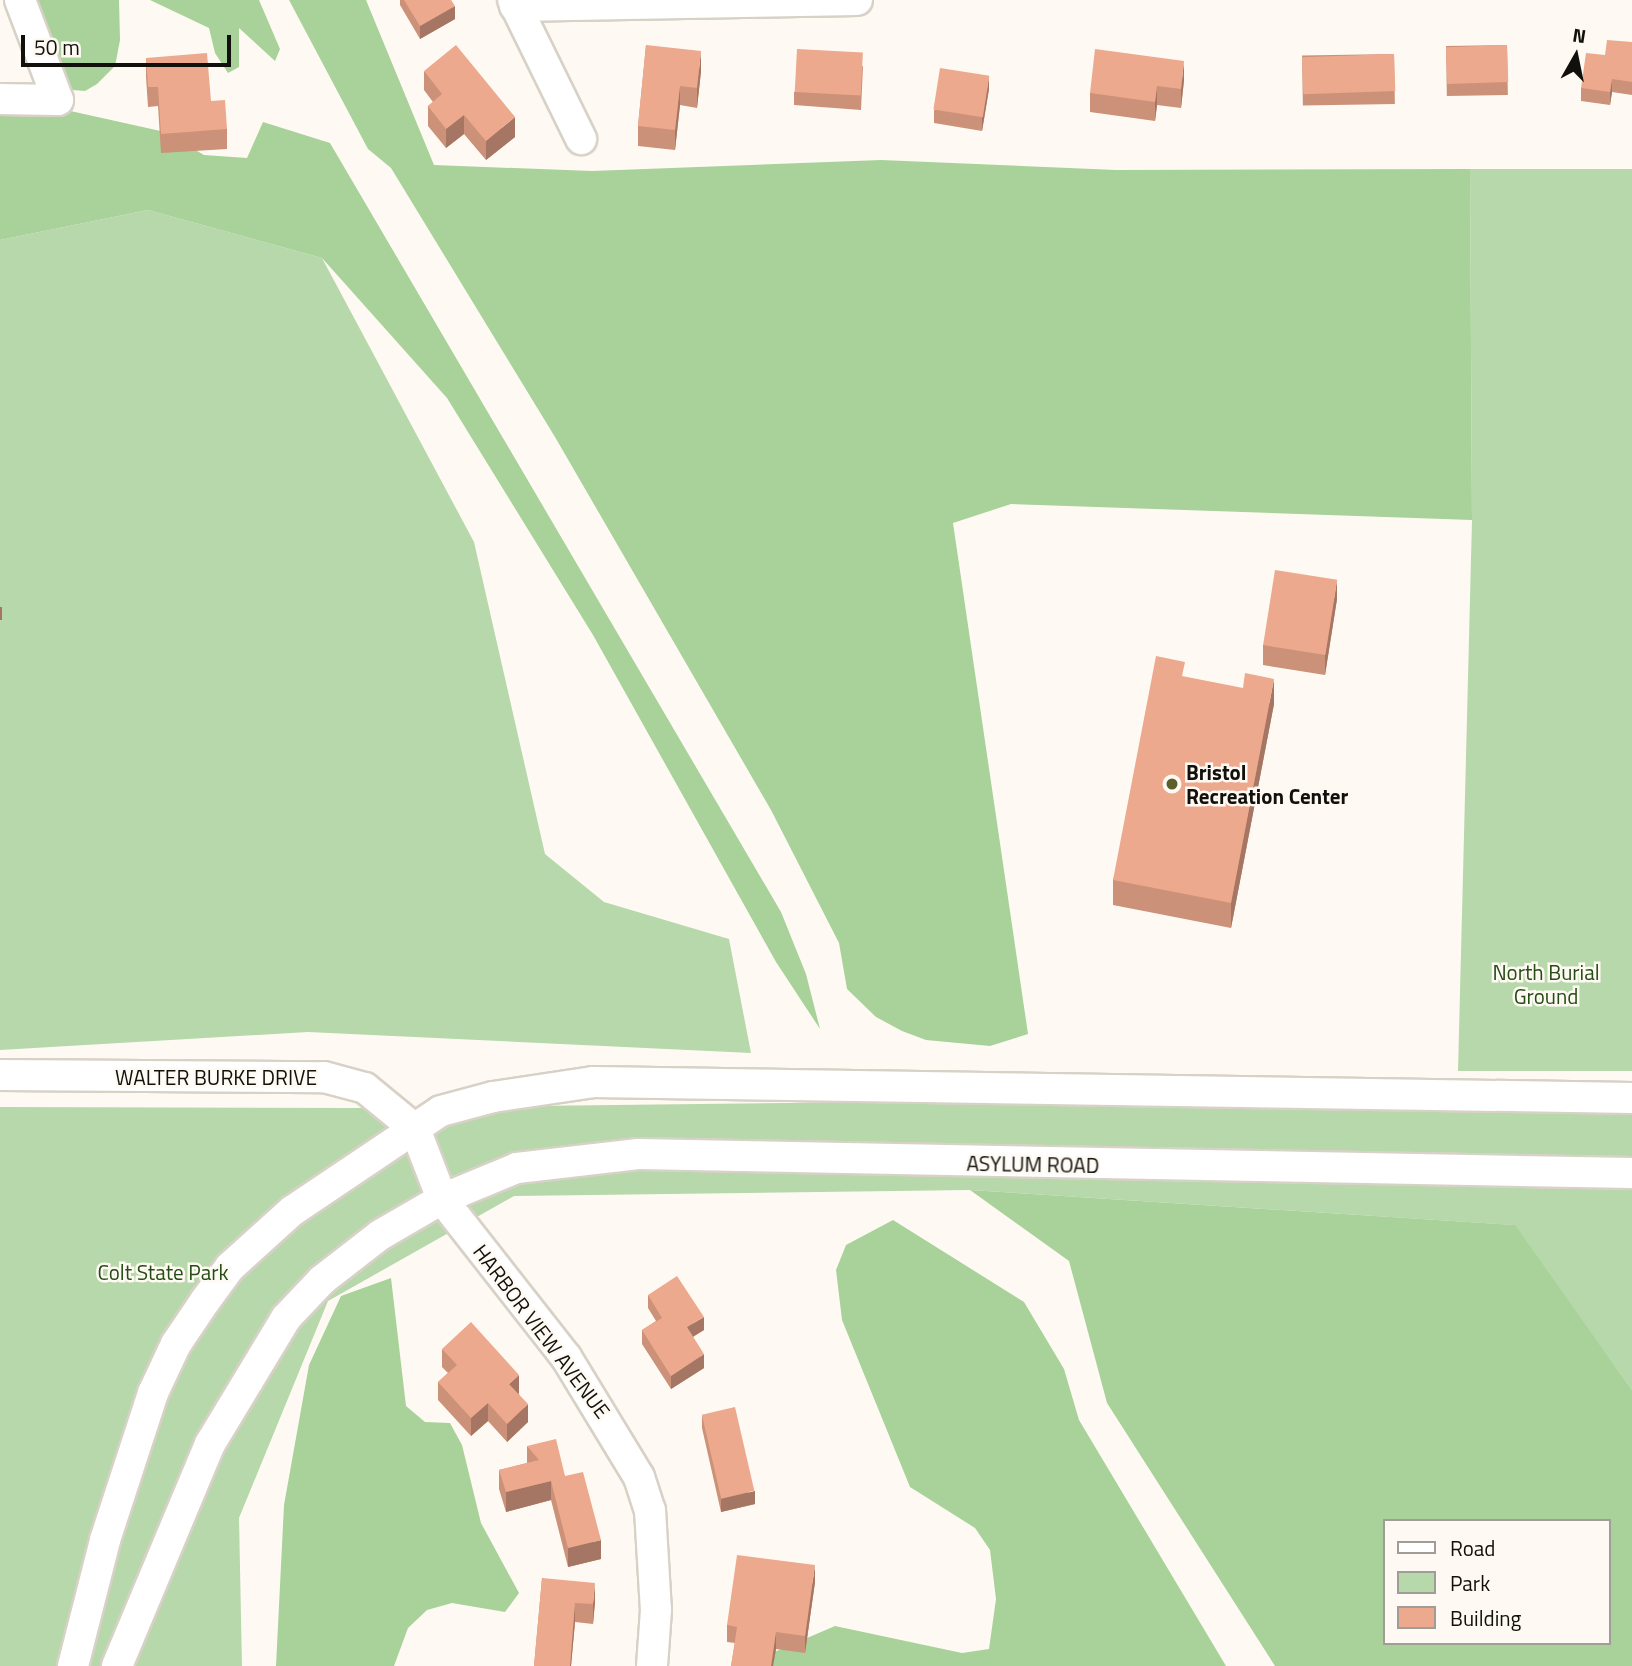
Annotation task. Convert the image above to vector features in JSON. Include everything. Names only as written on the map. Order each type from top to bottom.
[{"type":"street","points":[[0,100],[58,100],[20,0]]},
{"type":"street","points":[[581,139],[514,3],[857,0]]},
{"type":"street","name":"WALTER BURKE DRIVE","points":[[0,1075],[324,1077],[365,1088],[415,1129]]},
{"type":"street","points":[[73,1666],[133,1450],[177,1344],[230,1268],[270,1229],[441,1111],[493,1097],[593,1082],[1632,1098]]},
{"type":"street","name":"HARBOR VIEW AVENUE","points":[[415,1129],[442,1199],[566,1357],[639,1477],[650,1510],[656,1610],[652,1666]]},
{"type":"street","name":"ASYLUM ROAD","points":[[442,1199],[517,1168],[602,1155],[1632,1172]]},
{"type":"street","points":[[117,1666],[209,1444],[286,1318],[359,1249],[442,1199]]},
{"type":"green space","points":[[35,0],[119,0],[120,40],[115,66],[97,84],[85,91],[60,89]]},
{"type":"green space","points":[[150,0],[259,0],[280,49],[275,61],[239,28],[239,67],[228,73],[215,53],[209,28]]},
{"type":"green space","points":[[289,0],[366,0],[434,165],[592,171],[881,160],[1116,170],[1470,169],[1472,520],[1011,504],[953,523],[1028,1034],[990,1046],[926,1040],[902,1031],[876,1017],[847,989],[839,943],[771,810],[555,437],[391,168],[368,149]]},
{"type":"green space","points":[[0,108],[57,108],[165,132],[204,155],[247,158],[263,122],[330,143],[781,912],[806,974],[820,1029],[776,962],[593,635],[447,398],[322,258],[148,210],[0,240]]},
{"type":"green space","name":"North Burial Ground","points":[[1470,169],[1632,169],[1632,1071],[1458,1071],[1472,520]]},
{"type":"green space","points":[[148,210],[322,258],[474,542],[545,854],[604,902],[729,939],[751,1053],[308,1032],[0,1050],[0,240]]},
{"type":"green space","name":"Colt State Park","points":[[1410,1096],[1632,1098],[1632,1390],[1514,1225],[970,1190],[514,1196],[328,1301],[239,1518],[242,1666],[0,1666],[0,1107],[355,1108]]},
{"type":"green space","points":[[970,1190],[1515,1225],[1632,1390],[1632,1666],[1275,1666],[1107,1403],[1069,1261]]},
{"type":"green space","points":[[893,1220],[1024,1302],[1064,1369],[1079,1420],[1226,1666],[763,1666],[765,1656],[835,1626],[962,1653],[989,1649],[996,1599],[990,1550],[975,1528],[910,1487],[842,1320],[836,1270],[846,1245]]},
{"type":"green space","points":[[391,1278],[406,1406],[425,1422],[450,1423],[462,1445],[481,1523],[519,1593],[505,1612],[452,1603],[427,1610],[408,1628],[394,1666],[276,1666],[284,1505],[309,1365],[341,1296]]},
{"type":"building","points":[[404,0],[451,0],[455,6],[420,26]]},
{"type":"building","points":[[1607,40],[1632,42],[1632,82],[1612,79],[1610,92],[1581,88],[1586,53],[1605,55]]},
{"type":"building","points":[[456,45],[515,117],[486,141],[464,115],[446,129],[428,106],[442,94],[424,71]]},
{"type":"building","points":[[646,45],[701,51],[697,88],[680,86],[675,130],[638,126]]},
{"type":"building","points":[[1507,45],[1508,82],[1447,84],[1446,47]]},
{"type":"building","points":[[797,49],[863,52],[861,95],[795,92]]},
{"type":"building","points":[[1095,49],[1184,61],[1181,89],[1157,86],[1155,102],[1090,93]]},
{"type":"building","points":[[207,53],[211,101],[225,100],[227,129],[161,134],[158,87],[148,87],[146,58]]},
{"type":"building","points":[[1394,54],[1395,91],[1303,94],[1302,57]]},
{"type":"building","points":[[940,68],[989,76],[983,117],[933,109]]},
{"type":"building","points":[[1275,570],[1337,580],[1325,655],[1263,645]]},
{"type":"building","points":[[1156,656],[1185,662],[1182,676],[1243,688],[1245,673],[1274,679],[1231,903],[1113,880]]},
{"type":"building","points":[[677,1276],[704,1317],[687,1327],[704,1354],[671,1376],[642,1330],[662,1318],[648,1295]]},
{"type":"building","points":[[471,1322],[519,1375],[509,1384],[528,1404],[507,1424],[488,1403],[471,1418],[438,1382],[457,1365],[442,1349]]},
{"type":"building","points":[[735,1407],[754,1491],[721,1498],[702,1415]]},
{"type":"building","points":[[556,1439],[565,1476],[583,1472],[601,1540],[568,1548],[551,1481],[506,1492],[499,1470],[539,1460],[527,1446]]},
{"type":"building","points":[[737,1555],[815,1565],[805,1636],[776,1632],[771,1666],[731,1666],[737,1627],[727,1625]]},
{"type":"building","points":[[542,1578],[595,1583],[593,1604],[575,1603],[570,1666],[534,1666]]},
{"type":"place","name":"Bristol Recreation Center","points":[[1172,784]]}]
